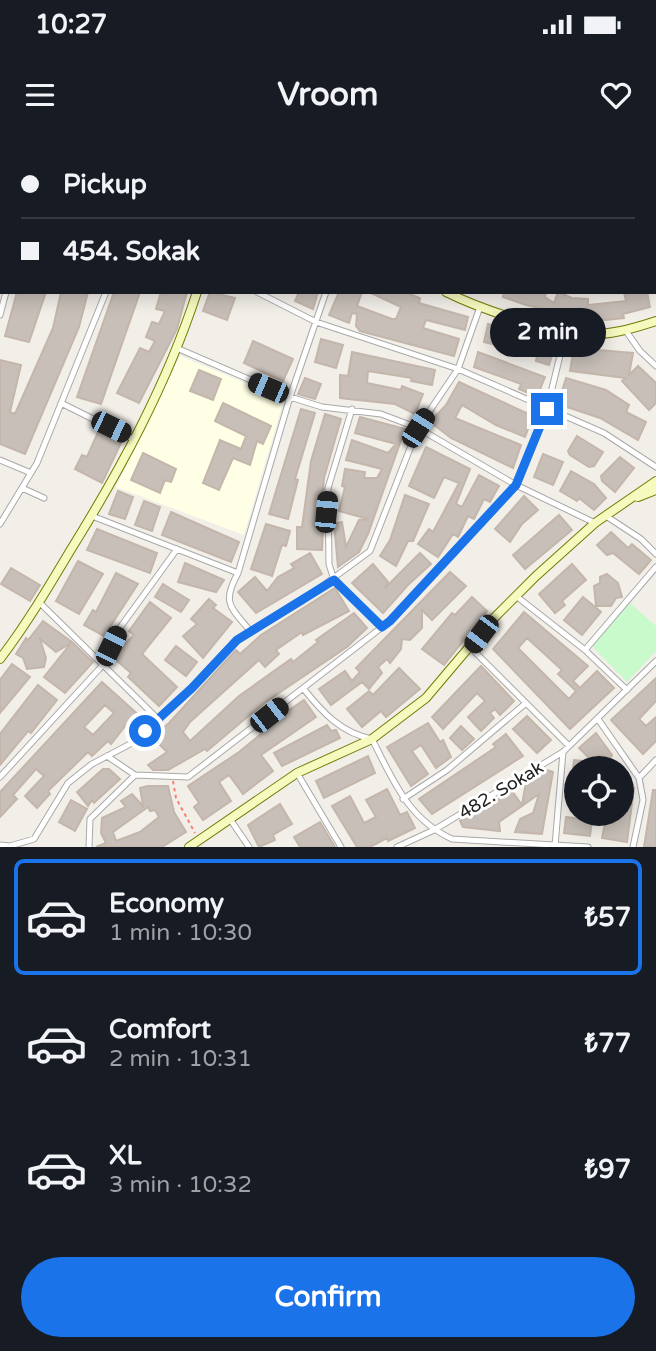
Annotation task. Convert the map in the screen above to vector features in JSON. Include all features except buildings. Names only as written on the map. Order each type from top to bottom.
[{"type":"street","points":[[0,315],[5,294]]},
{"type":"street","points":[[0,524],[31,473],[105,294]]},
{"type":"street","points":[[0,659],[4,646],[39,602],[135,440],[179,349],[196,294]]},
{"type":"street","points":[[261,294],[316,322],[458,369],[604,433],[655,465]]},
{"type":"street","points":[[251,632],[229,604],[228,593],[238,573],[290,397],[325,294]]},
{"type":"street","points":[[450,294],[480,307],[566,331],[593,334],[626,331],[656,321]]},
{"type":"street","points":[[465,302],[467,294]]},
{"type":"street","points":[[0,845],[10,846],[34,839],[68,783],[106,756],[132,743],[192,688],[237,640],[334,580],[370,551],[418,428],[458,369],[480,307]]},
{"type":"street","points":[[106,756],[135,775],[188,776],[382,627],[516,485],[547,409],[566,331]]},
{"type":"street","points":[[626,331],[640,351],[656,366]]},
{"type":"street","points":[[179,349],[290,397],[322,407],[381,414],[418,428],[516,485],[595,523]]},
{"type":"street","points":[[61,403],[135,440]]},
{"type":"street","points":[[352,409],[328,488],[329,564],[334,580],[382,627]]},
{"type":"street","points":[[0,460],[31,473]]},
{"type":"street","points":[[189,847],[297,774],[372,739],[426,698],[492,620],[516,596],[595,523],[656,481]]},
{"type":"street","points":[[22,488],[44,498]]},
{"type":"street","points":[[619,505],[656,490]]},
{"type":"street","points":[[92,516],[238,573]]},
{"type":"street","points":[[606,516],[656,554]]},
{"type":"street","points":[[0,778],[66,708],[103,663],[119,629],[177,549]]},
{"type":"street","points":[[585,650],[656,567]]},
{"type":"street","points":[[516,596],[585,650],[627,690]]},
{"type":"street","points":[[39,602],[158,719]]},
{"type":"street","points":[[471,648],[569,746]]},
{"type":"street","name":"482. Sokak","points":[[397,847],[434,830],[563,752],[656,661]]},
{"type":"street","points":[[303,688],[336,723],[353,735],[372,739]]},
{"type":"street","points":[[403,799],[447,770],[526,703]]},
{"type":"street","points":[[598,719],[639,778],[643,800],[633,847]]},
{"type":"street","points":[[372,739],[403,799],[434,830],[452,839],[587,847]]},
{"type":"street","points":[[555,846],[563,752]]},
{"type":"street","points":[[639,778],[656,760]]},
{"type":"street","points":[[297,774],[341,847]]},
{"type":"street","points":[[89,847],[90,819],[135,775]]},
{"type":"street","points":[[230,819],[249,847]]},
{"type":"path","points":[[172,776],[176,798],[199,840]]},
{"type":"shaded area","points":[[180,356],[284,399],[244,535],[116,487]]},
{"type":"green space","points":[[630,603],[656,626],[656,651],[627,682],[592,646]]},
{"type":"route","points":[[145,731],[192,688],[237,640],[334,580],[382,627],[390,621],[516,485],[547,409]]}]
